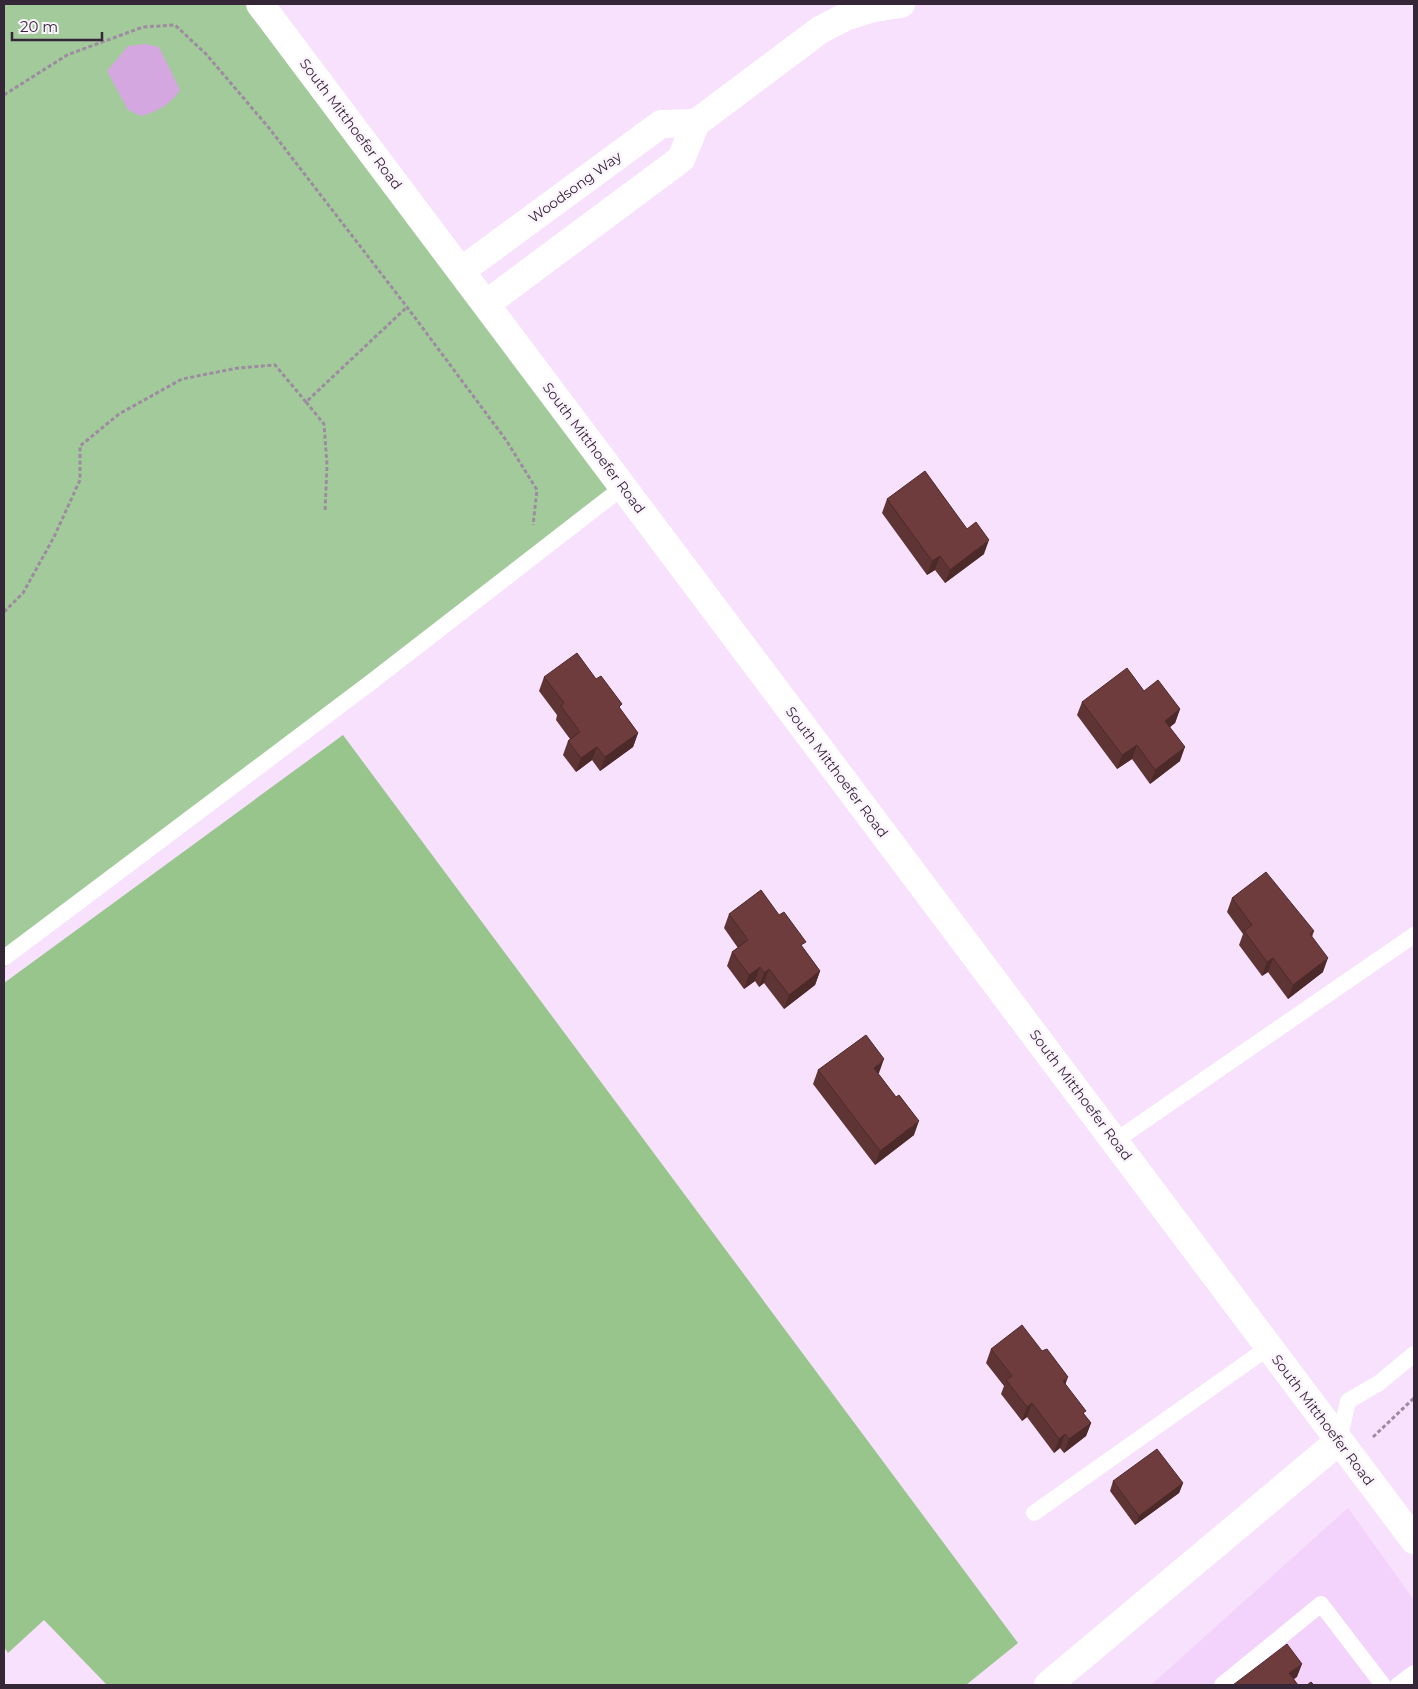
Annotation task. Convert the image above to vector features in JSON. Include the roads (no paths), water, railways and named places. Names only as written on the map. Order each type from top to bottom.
[{"type":"main road","name":"South Mitthoefer Road","points":[[260,4],[1414,1540]]},
{"type":"main road","points":[[486,304],[681,159],[696,123],[820,30],[846,17],[874,8],[901,4]]},
{"type":"main road","name":"Woodsong Way","points":[[461,272],[661,124],[696,123]]},
{"type":"main road","points":[[1048,1685],[1339,1441]]},
{"type":"lane","points":[[4,958],[370,684],[623,487]]},
{"type":"lane","points":[[1115,1140],[1414,935]]},
{"type":"lane","points":[[1034,1513],[1268,1347]]},
{"type":"lane","points":[[1339,1441],[1348,1401],[1379,1383],[1414,1354]]},
{"type":"lane","points":[[1222,1685],[1321,1604],[1383,1685]]},
{"type":"lane","points":[[1398,1685],[1414,1673]]}]
